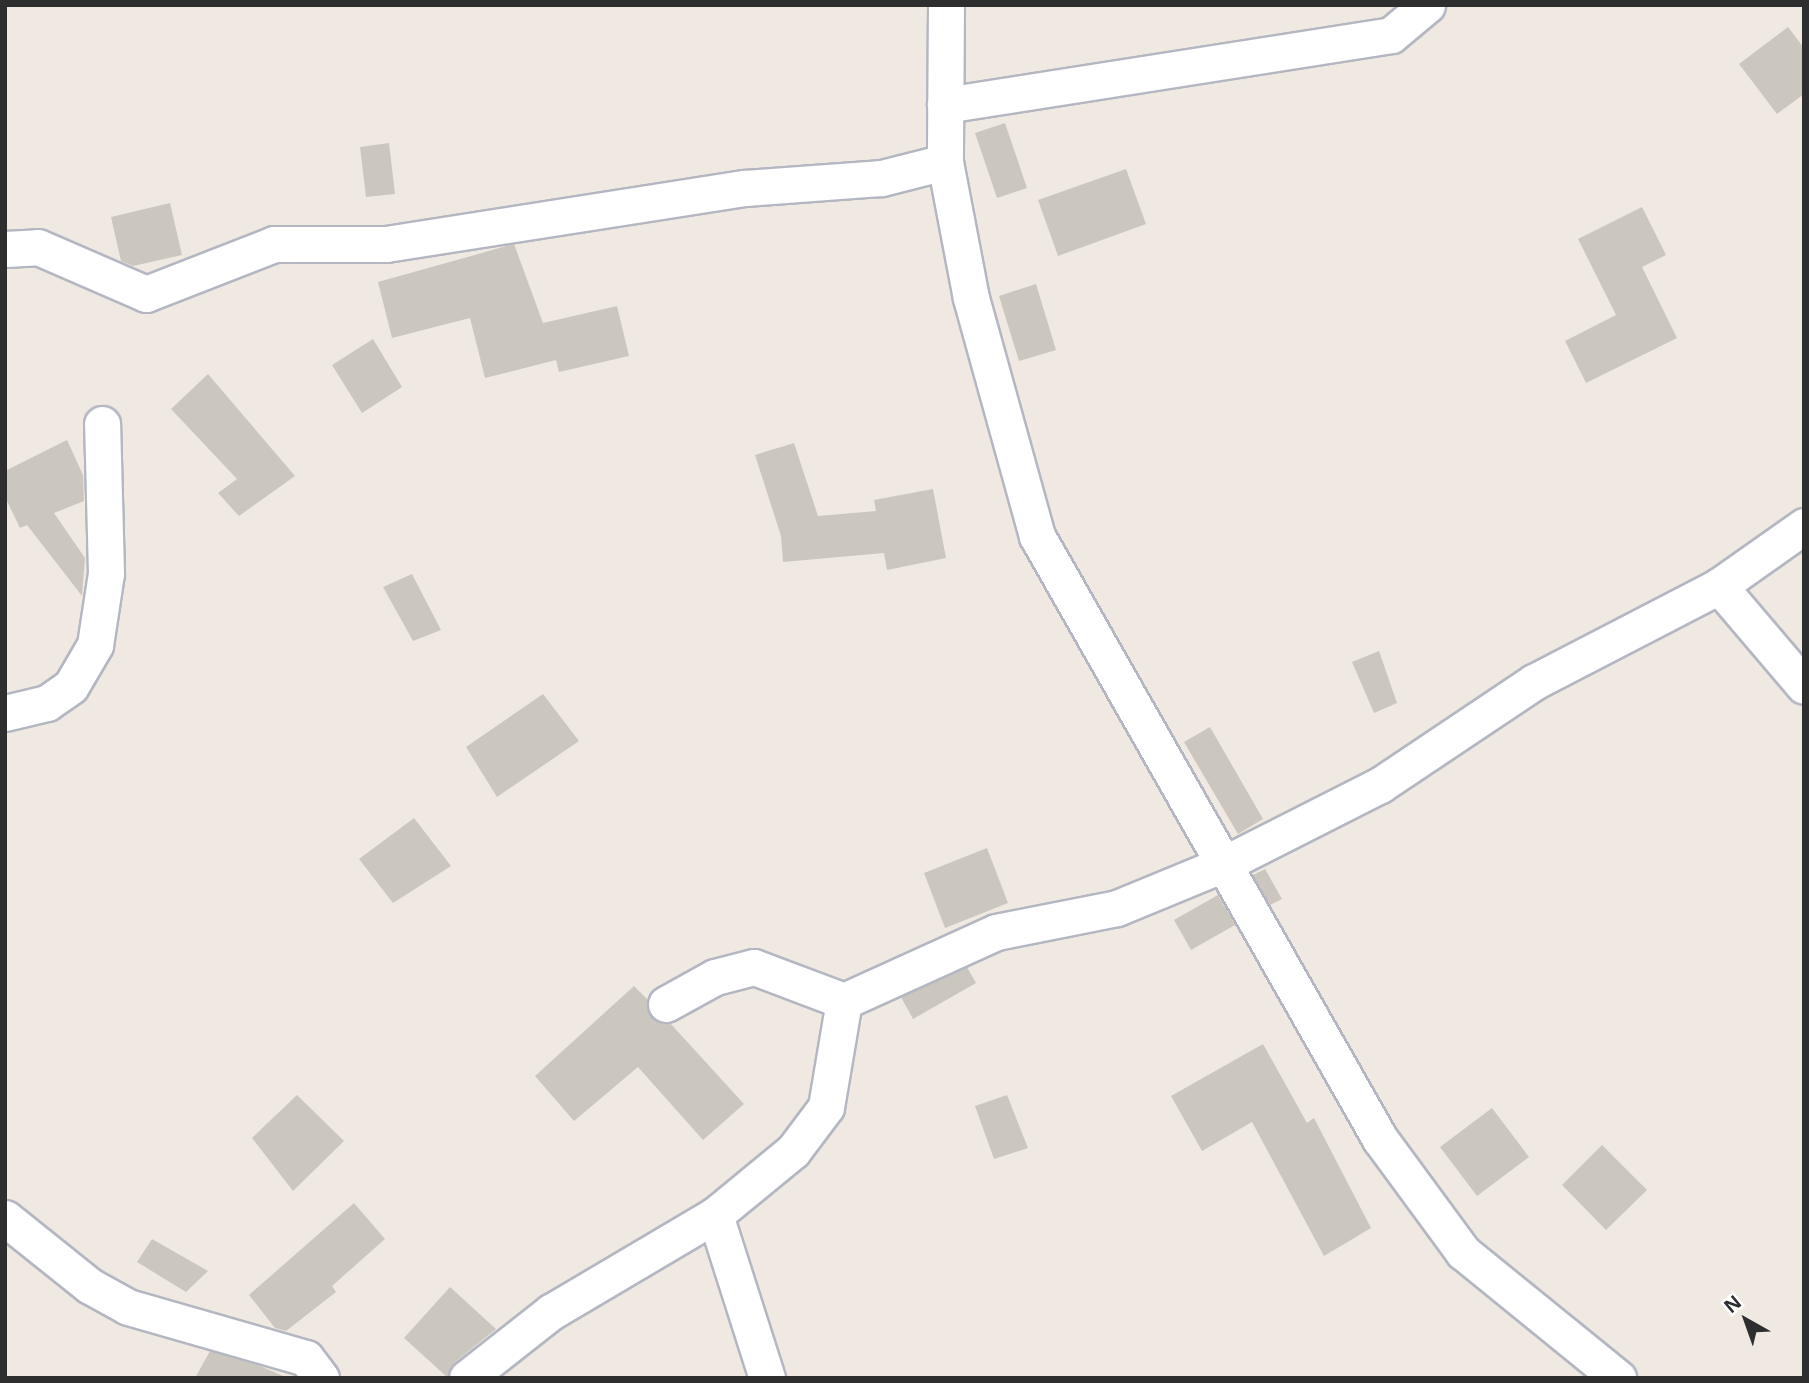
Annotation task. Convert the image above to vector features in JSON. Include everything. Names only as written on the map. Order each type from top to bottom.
[{"type":"street","points":[[946,5],[946,162],[971,298],[1037,536],[1226,863],[1380,1139],[1463,1252],[1618,1378]]},
{"type":"street","points":[[945,105],[1391,35],[1427,5]]},
{"type":"street","points":[[5,249],[38,247],[146,294],[274,244],[386,244],[745,188],[882,178],[946,162]]},
{"type":"street","points":[[5,713],[47,703],[71,686],[96,645],[106,573],[102,424]]},
{"type":"street","points":[[666,1004],[715,977],[754,967],[844,1001],[996,932],[1117,908],[1226,863],[1380,785],[1534,682],[1719,586],[1804,526]]},
{"type":"street","points":[[1719,586],[1804,686]]},
{"type":"street","points":[[467,1378],[551,1312],[715,1215],[793,1152],[826,1107],[844,1001]]},
{"type":"street","points":[[715,1215],[767,1378]]},
{"type":"street","points":[[5,1218],[90,1286],[128,1307],[306,1359],[321,1378]]},
{"type":"building","points":[[1788,27],[1804,48],[1804,94],[1777,114],[1739,64]]},
{"type":"building","points":[[1005,123],[1027,188],[997,198],[975,133]]},
{"type":"building","points":[[389,143],[395,194],[366,197],[360,147]]},
{"type":"building","points":[[1126,169],[1146,224],[1058,256],[1038,200]]},
{"type":"building","points":[[170,203],[182,255],[133,266],[121,261],[111,217]]},
{"type":"building","points":[[1642,207],[1666,255],[1642,267],[1677,338],[1586,383],[1565,341],[1616,315],[1578,239]]},
{"type":"building","points":[[514,244],[543,323],[617,306],[629,356],[559,372],[556,360],[485,378],[470,318],[392,338],[378,282]]},
{"type":"building","points":[[1036,284],[1056,350],[1019,361],[999,296]]},
{"type":"building","points":[[373,339],[402,387],[362,413],[332,365]]},
{"type":"building","points":[[208,374],[295,476],[239,516],[218,493],[237,479],[171,409]]},
{"type":"building","points":[[67,440],[83,475],[84,501],[54,513],[85,558],[82,596],[27,525],[20,528],[5,497],[5,471]]},
{"type":"building","points":[[794,443],[818,516],[876,511],[874,500],[933,489],[946,558],[887,570],[884,553],[783,562],[781,536],[755,455]]},
{"type":"building","points":[[412,574],[441,630],[413,641],[383,587]]},
{"type":"building","points":[[1379,651],[1397,703],[1374,713],[1352,662]]},
{"type":"building","points":[[543,694],[579,741],[497,797],[466,747]]},
{"type":"building","points":[[1210,727],[1263,819],[1238,834],[1184,742]]},
{"type":"building","points":[[414,818],[451,866],[393,903],[359,859]]},
{"type":"building","points":[[987,848],[1008,903],[945,928],[924,873]]},
{"type":"building","points":[[1265,869],[1282,899],[1270,905],[1253,875]]},
{"type":"building","points":[[1218,895],[1235,925],[1191,950],[1174,920]]},
{"type":"building","points":[[967,967],[976,983],[913,1019],[901,997]]},
{"type":"building","points":[[634,986],[647,999],[649,1014],[670,1023],[744,1104],[703,1140],[638,1067],[574,1121],[535,1076]]},
{"type":"building","points":[[1263,1044],[1307,1123],[1314,1118],[1371,1228],[1324,1256],[1252,1122],[1202,1151],[1171,1096]]},
{"type":"building","points":[[297,1095],[344,1141],[293,1191],[252,1138]]},
{"type":"building","points":[[1007,1095],[1028,1148],[994,1159],[975,1106]]},
{"type":"building","points":[[1492,1108],[1529,1157],[1477,1196],[1440,1147]]},
{"type":"building","points":[[1602,1145],[1647,1190],[1606,1230],[1562,1185]]},
{"type":"building","points":[[354,1203],[385,1239],[332,1286],[336,1292],[286,1331],[275,1328],[249,1295]]},
{"type":"building","points":[[152,1239],[208,1271],[186,1292],[137,1262]]},
{"type":"building","points":[[450,1287],[496,1329],[455,1362],[447,1377],[404,1338]]},
{"type":"building","points":[[210,1351],[260,1366],[288,1378],[195,1378]]}]
